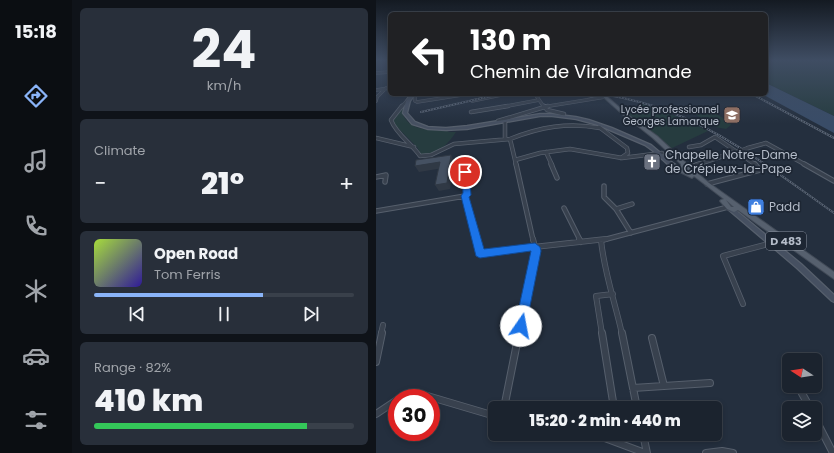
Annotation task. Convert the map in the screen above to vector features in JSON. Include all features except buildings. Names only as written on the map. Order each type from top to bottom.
[{"type":"main road","points":[[414,96],[405,113],[411,122],[422,127],[440,129],[542,115],[567,115]]},
{"type":"main road","points":[[414,96],[410,104],[409,113],[413,119],[421,124],[446,127],[505,120]]},
{"type":"main road","points":[[603,96],[682,162],[685,169]]},
{"type":"main road","name":"D 483","points":[[567,115],[604,123],[640,139],[675,165],[685,169],[707,184],[733,208]]},
{"type":"main road","name":"D 483","points":[[685,169],[733,208],[834,276]]},
{"type":"main road","points":[[733,208],[834,299]]},
{"type":"street","points":[[376,90],[386,88]]},
{"type":"street","points":[[376,101],[377,97],[386,88]]},
{"type":"street","points":[[414,96],[401,106],[391,120],[393,126],[414,147],[418,154],[428,156],[454,144],[510,139],[537,129],[570,123],[600,128]]},
{"type":"street","points":[[415,96],[415,101],[417,102],[455,96]]},
{"type":"street","points":[[472,101],[508,96]]},
{"type":"street","points":[[537,96],[548,110],[561,112],[600,128],[627,148],[628,152],[621,158]]},
{"type":"street","points":[[498,121],[545,106],[603,96]]},
{"type":"street","points":[[471,112],[540,100]]},
{"type":"street","points":[[505,120],[505,139]]},
{"type":"street","points":[[689,147],[701,145],[715,137],[738,151],[760,168],[760,170],[707,184]]},
{"type":"street","points":[[376,138],[414,147]]},
{"type":"street","points":[[505,401],[536,251],[510,139]]},
{"type":"street","points":[[685,169],[766,143],[834,180]]},
{"type":"street","points":[[515,160],[546,152],[577,149],[621,158],[660,153]]},
{"type":"street","points":[[546,152],[557,178]]},
{"type":"street","points":[[465,172],[467,195],[465,196],[480,254],[600,240],[733,208]]},
{"type":"street","points":[[376,177],[386,175],[385,182]]},
{"type":"street","points":[[604,186],[604,196],[616,209],[631,233]]},
{"type":"street","points":[[376,211],[465,196]]},
{"type":"street","points":[[616,209],[632,204]]},
{"type":"street","points":[[564,208],[581,242]]},
{"type":"street","points":[[600,240],[603,262],[613,294],[636,401]]},
{"type":"street","points":[[743,304],[723,256],[772,243]]},
{"type":"street","points":[[613,294],[596,296],[613,401]]},
{"type":"street","points":[[376,362],[383,326]]},
{"type":"street","points":[[652,338],[664,386]]},
{"type":"street","points":[[633,388],[710,383]]},
{"type":"street","points":[[440,400],[488,414]]},
{"type":"street","points":[[376,414],[388,406]]},
{"type":"street","points":[[822,432],[833,453]]},
{"type":"street","points":[[613,441],[646,453],[644,441]]},
{"type":"street","points":[[706,453],[722,451],[733,453]]},
{"type":"green space","points":[[768,81],[834,81],[834,116],[768,84]]},
{"type":"green space","points":[[408,100],[403,114],[406,120],[411,124],[423,129],[450,129],[448,132],[456,132],[442,148],[432,153],[421,154],[417,147],[394,124],[393,118]]},
{"type":"green space","points":[[644,104],[686,120],[708,131],[670,149],[625,111]]},
{"type":"green space","points":[[698,108],[708,109],[730,122],[731,125],[726,129],[715,127],[695,114],[694,110]]},
{"type":"water","points":[[768,84],[834,116],[834,133],[766,96],[768,96]]},
{"type":"railway","points":[[421,112],[491,96]]},
{"type":"railway","points":[[612,96],[660,108],[712,131],[754,157],[834,213]]},
{"type":"railway","points":[[756,96],[834,138]]},
{"type":"place","name":"Lycée professionnel Georges Lamarque","points":[[732,115]]},
{"type":"place","name":"Chapelle Notre-Dame de Crépieux-la-Pape","points":[[652,162]]},
{"type":"place","name":"Padd","points":[[756,207]]},
{"type":"route","points":[[465,172],[467,195],[465,196],[480,254],[535,247],[536,251],[521,326]]}]
